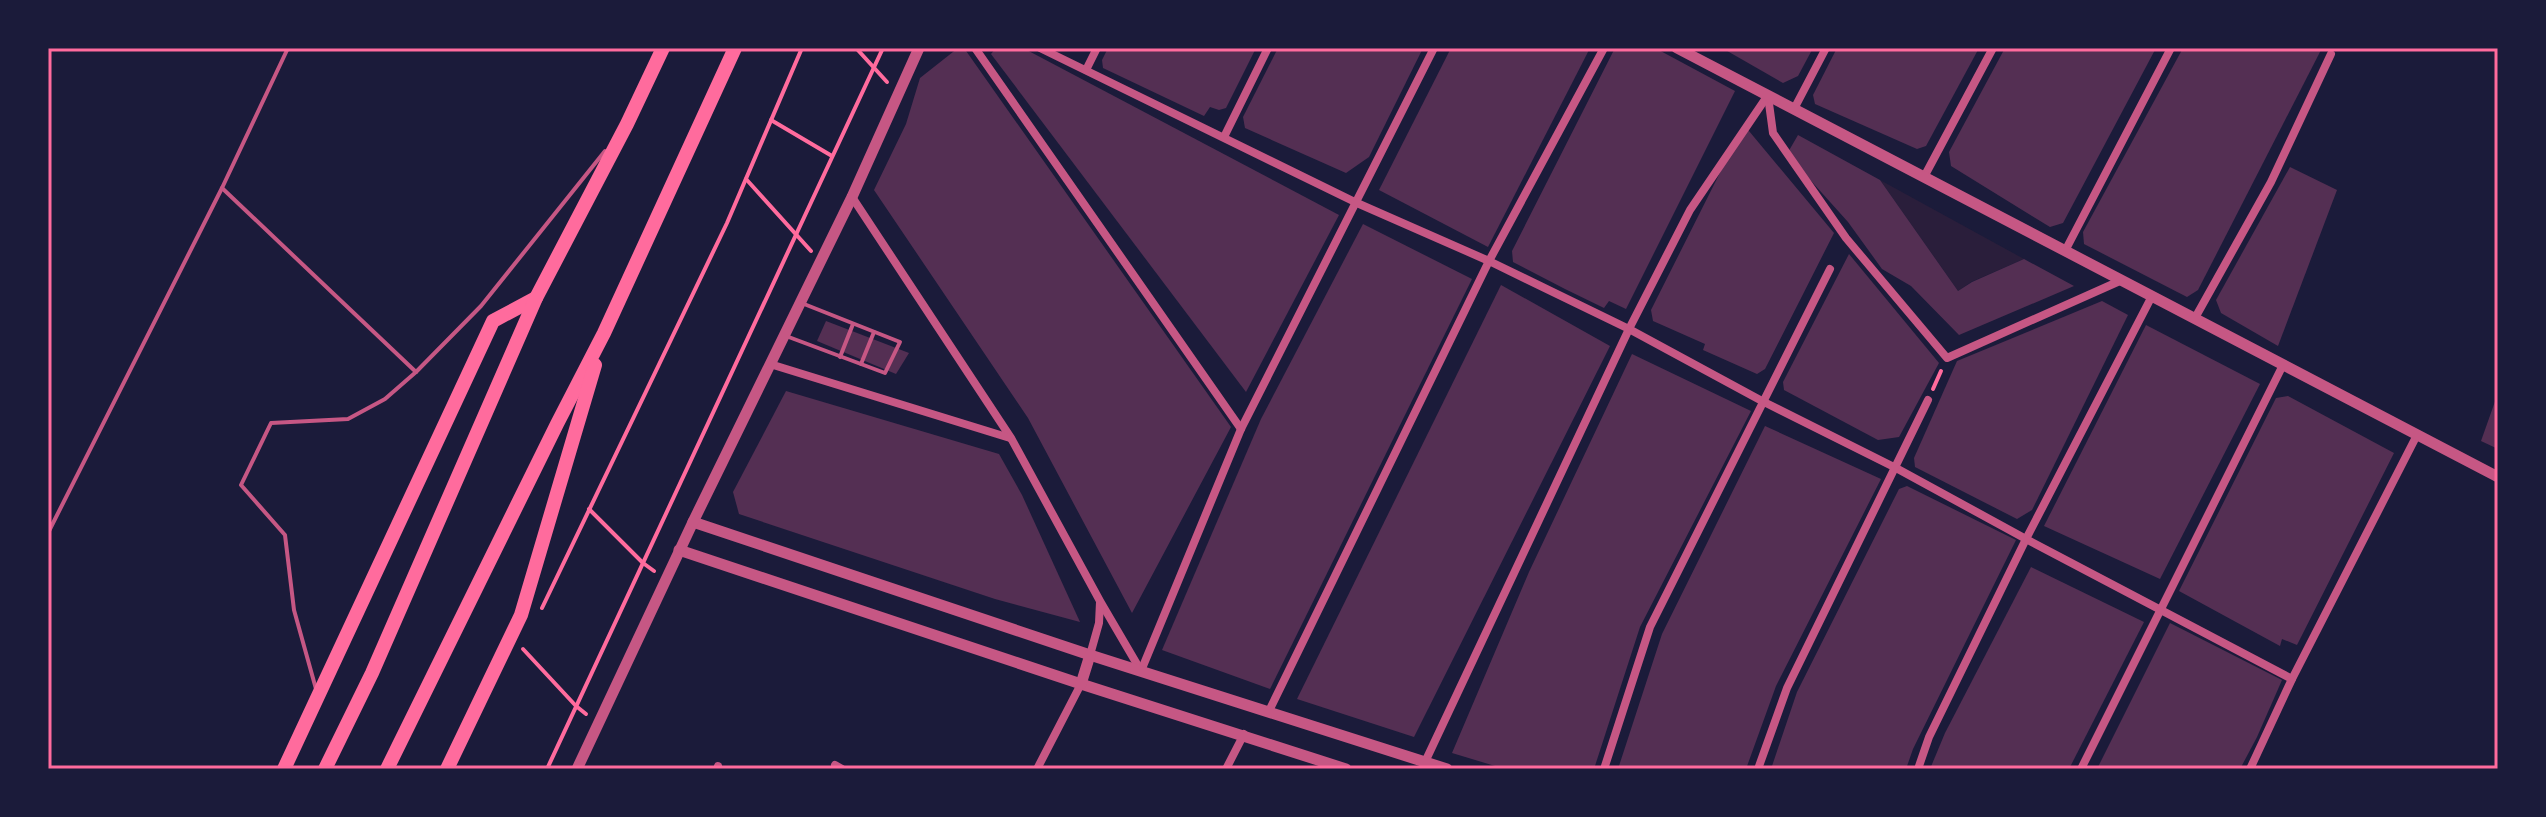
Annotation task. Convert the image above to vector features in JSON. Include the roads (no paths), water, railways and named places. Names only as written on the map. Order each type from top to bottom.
[{"type":"highway","points":[[325,769],[372,673],[536,298],[663,48]]},
{"type":"highway","points":[[387,769],[604,333],[735,48]]},
{"type":"highway","points":[[284,769],[493,321],[536,298]]},
{"type":"highway","points":[[447,769],[521,615],[604,333]]},
{"type":"street","points":[[577,769],[679,550],[852,197],[919,48]]},
{"type":"street","points":[[975,48],[1241,429]]},
{"type":"street","points":[[1040,48],[1357,203],[1489,261],[1629,329],[2292,679]]},
{"type":"street","points":[[1086,70],[1097,48]]},
{"type":"street","points":[[1224,137],[1268,48]]},
{"type":"street","points":[[1141,671],[1241,429],[1434,48]]},
{"type":"street","points":[[1269,711],[1489,261],[1604,48]]},
{"type":"street","points":[[1677,48],[2498,477]]},
{"type":"street","points":[[1794,109],[1826,48]]},
{"type":"street","points":[[1924,177],[1993,48]]},
{"type":"street","points":[[2065,251],[2171,48]]},
{"type":"street","points":[[2195,318],[2271,182],[2331,54]]},
{"type":"street","points":[[1425,762],[1629,329],[1690,210],[1768,95]]},
{"type":"street","points":[[1768,95],[1773,133],[1846,238],[1947,358],[2122,280]]},
{"type":"street","points":[[852,197],[1011,438],[1141,671]]},
{"type":"street","points":[[1604,769],[1650,627],[1830,269]]},
{"type":"street","points":[[1918,769],[1929,737],[2026,539],[2152,296]]},
{"type":"street","points":[[770,364],[1011,438]]},
{"type":"street","points":[[2081,769],[2283,365]]},
{"type":"street","points":[[1758,769],[1787,688],[1928,400]]},
{"type":"street","points":[[2250,769],[2292,679],[2417,435]]},
{"type":"street","points":[[693,522],[1090,655],[1447,769]]},
{"type":"street","points":[[679,550],[1346,769]]},
{"type":"street","points":[[1037,769],[1081,684],[1099,623],[1100,601]]},
{"type":"street","points":[[1226,769],[1244,734]]},
{"type":"lane","points":[[48,533],[222,188],[288,48]]},
{"type":"lane","points":[[317,694],[294,610],[285,535],[241,485],[271,423],[348,419],[385,399],[481,306],[627,124]]},
{"type":"lane","points":[[222,188],[416,372]]},
{"type":"lane","points":[[784,336],[885,373],[900,342],[799,302]]},
{"type":"lane","points":[[840,357],[853,324]]},
{"type":"lane","points":[[861,364],[874,332]]}]
